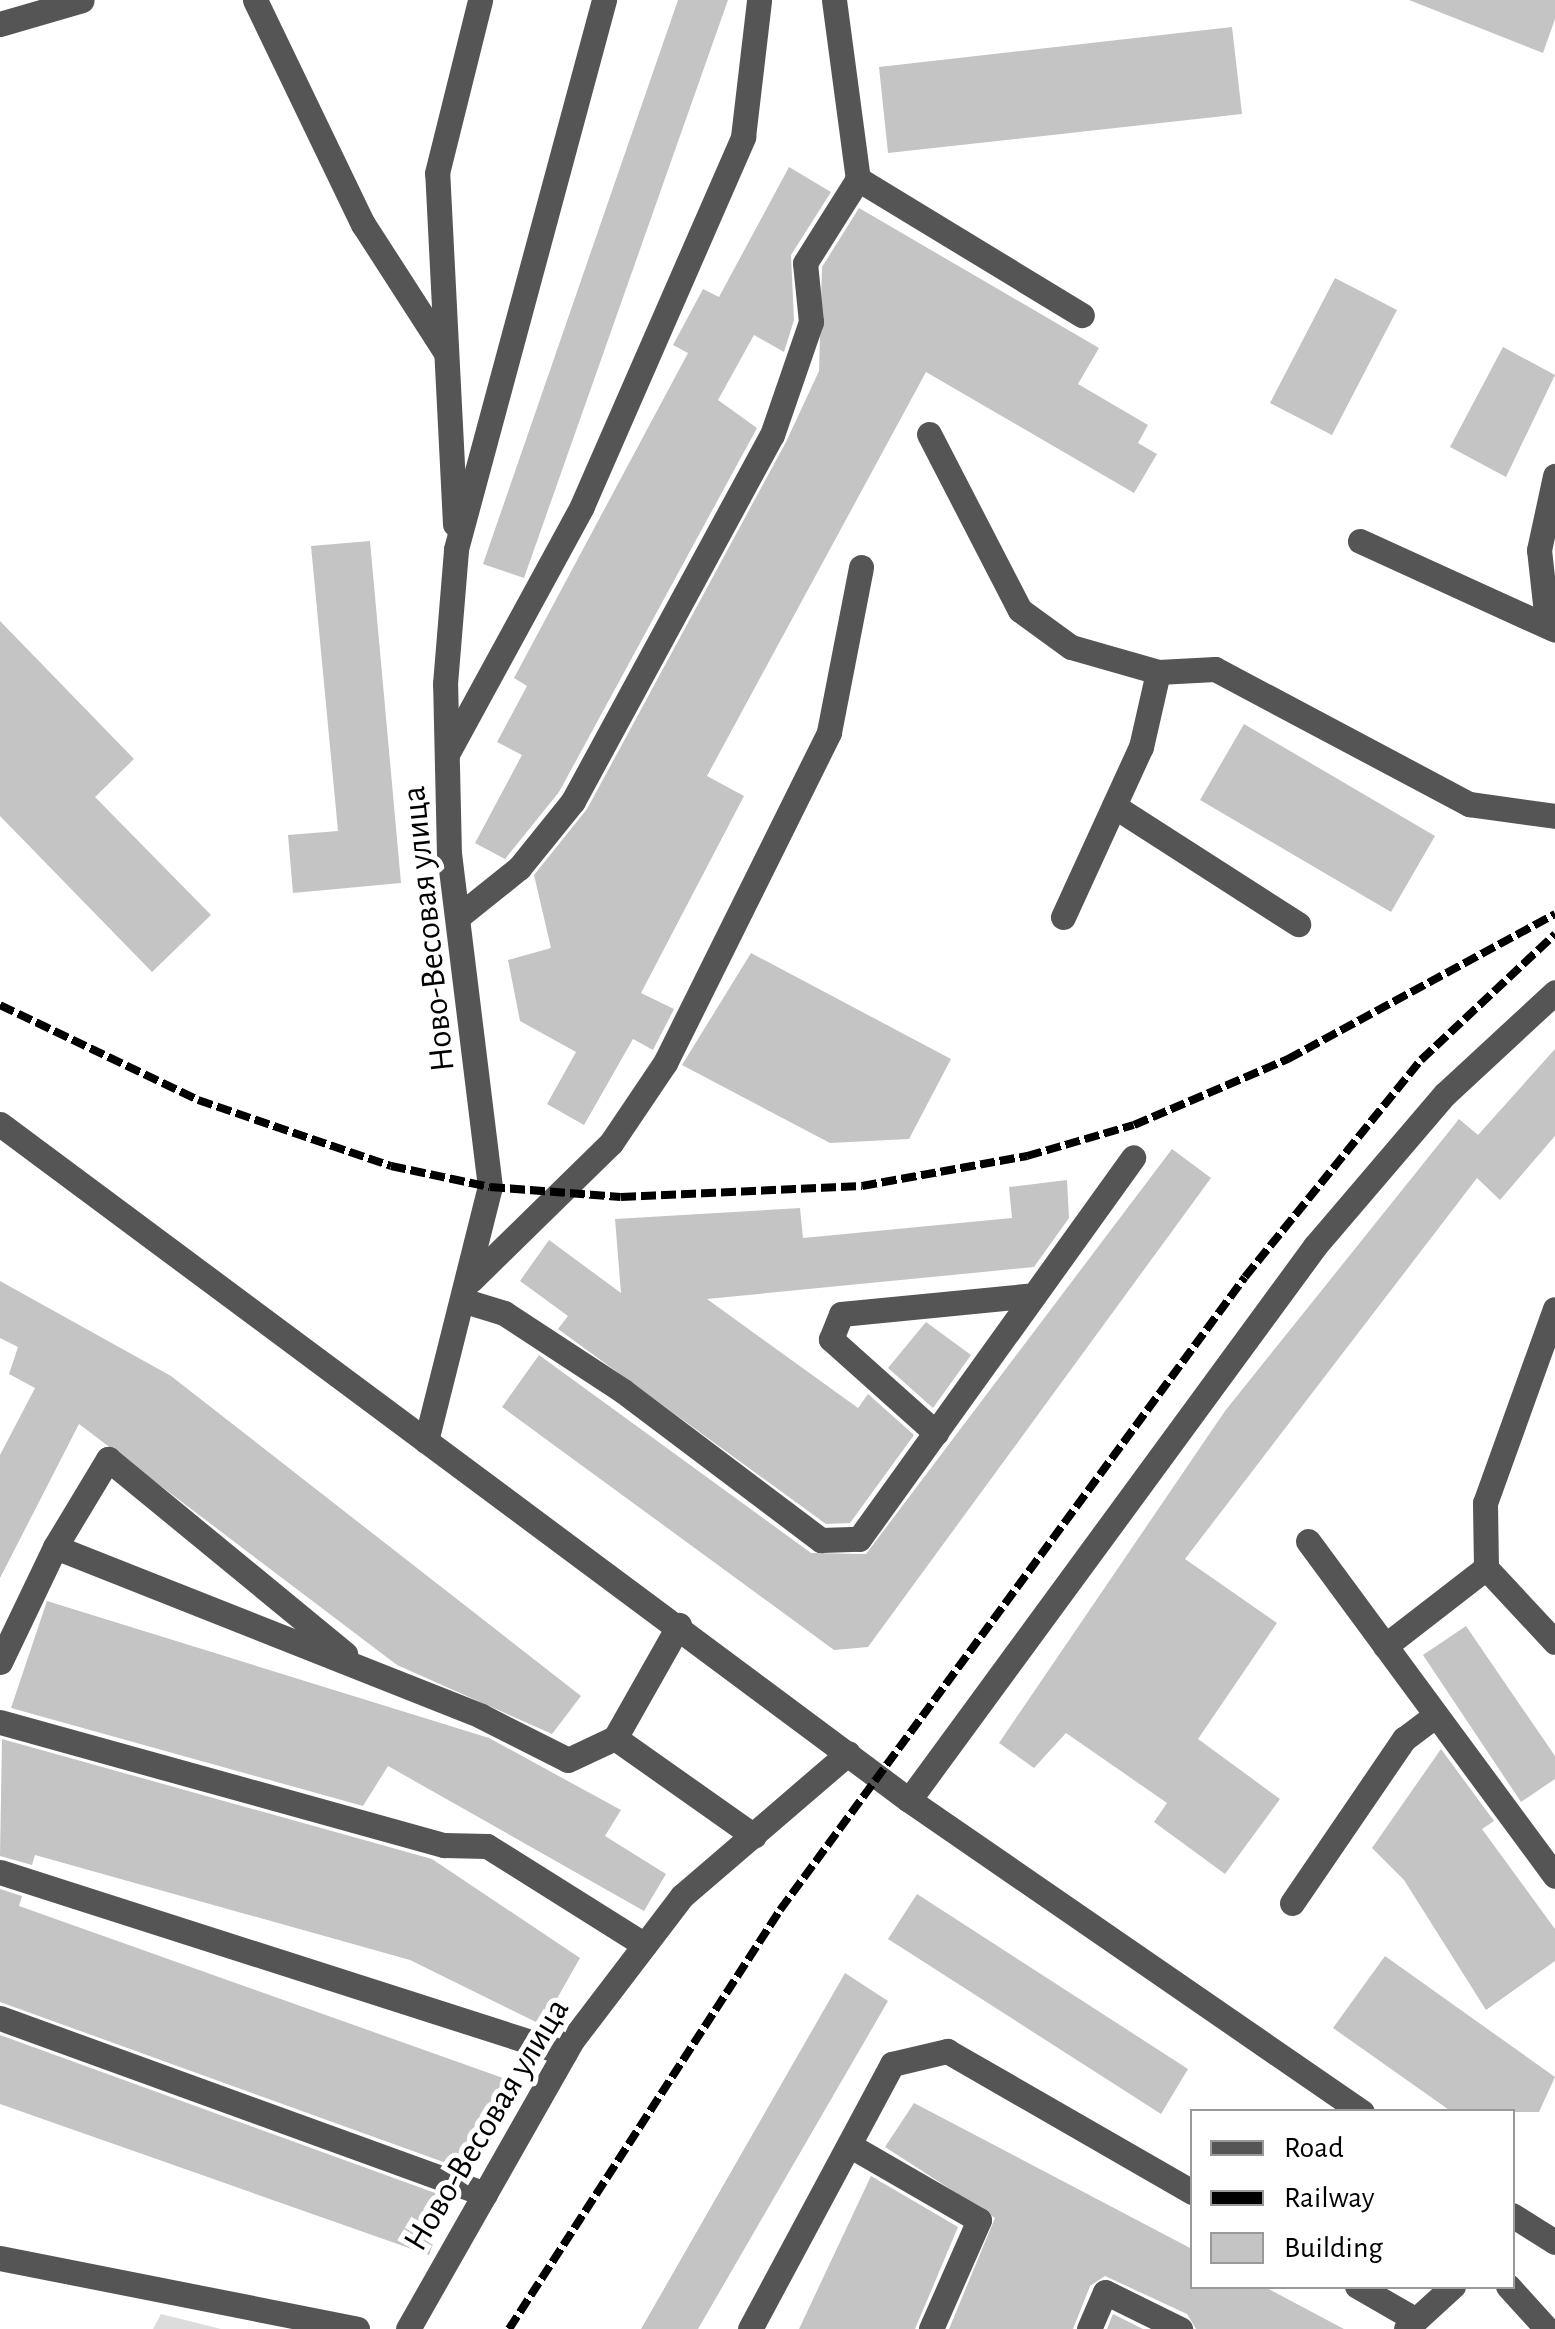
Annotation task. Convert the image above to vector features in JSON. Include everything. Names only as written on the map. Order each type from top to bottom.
[{"type":"street","points":[[0,24],[82,0]]},
{"type":"street","points":[[256,0],[363,224],[446,352]]},
{"type":"street","points":[[456,549],[437,173],[480,0]]},
{"type":"street","name":"Ново-Весовая улица","points":[[426,1441],[490,1188],[460,916],[447,754],[456,549],[604,0]]},
{"type":"street","points":[[447,754],[582,506],[743,136],[758,0]]},
{"type":"street","points":[[460,916],[519,868],[573,801],[772,435],[811,322],[805,263],[858,180],[834,0]]},
{"type":"street","points":[[858,180],[1082,315]]},
{"type":"street","points":[[929,434],[1020,610],[1071,647],[1158,672],[1215,669],[1469,804],[1555,816]]},
{"type":"street","points":[[1551,626],[1539,550],[1555,476]]},
{"type":"street","points":[[1360,541],[1551,626]]},
{"type":"street","points":[[860,567],[829,732],[665,1063],[611,1143],[467,1291],[622,1391],[821,1540],[859,1539],[1133,1157]]},
{"type":"street","points":[[1063,916],[1141,747],[1158,672]]},
{"type":"street","points":[[1114,806],[1298,924]]},
{"type":"street","points":[[909,1800],[1316,1246],[1445,1094],[1555,992]]},
{"type":"street","points":[[0,1124],[679,1625],[909,1800],[1358,2109]]},
{"type":"street","points":[[936,1433],[831,1339],[842,1314],[1034,1295]]},
{"type":"street","points":[[1555,1310],[1485,1503],[1486,1568],[1555,1642]]},
{"type":"street","points":[[0,1662],[55,1547],[108,1459],[363,1669]]},
{"type":"street","points":[[1308,1542],[1555,1876]]},
{"type":"street","points":[[55,1547],[363,1669],[568,1760],[615,1738],[679,1625]]},
{"type":"street","points":[[1385,1646],[1486,1568]]},
{"type":"street","points":[[1292,1902],[1404,1739],[1436,1715]]},
{"type":"street","points":[[0,1722],[444,1845],[487,1846],[645,1945]]},
{"type":"street","points":[[615,1738],[754,1836]]},
{"type":"street","name":"Ново-Весовая улица","points":[[408,2329],[565,2053],[682,1896],[848,1753]]},
{"type":"street","points":[[0,1872],[565,2053]]},
{"type":"street","points":[[0,2018],[485,2194]]},
{"type":"street","points":[[750,2329],[892,2064],[947,2051],[1190,2191]]},
{"type":"street","points":[[849,2145],[979,2220],[931,2329]]},
{"type":"street","points":[[1515,2222],[1555,2242]]},
{"type":"street","points":[[0,2258],[357,2329]]},
{"type":"street","points":[[1361,2289],[1408,2323],[1449,2289]]},
{"type":"street","points":[[1511,2289],[1548,2329]]},
{"type":"street","points":[[1089,2329],[1106,2292],[1180,2329]]},
{"type":"shaded area","points":[[161,2314],[221,2329],[153,2329]]},
{"type":"building","points":[[678,0],[728,0],[524,578],[483,564]]},
{"type":"building","points":[[1409,0],[1555,0],[1555,19],[1543,53]]},
{"type":"building","points":[[1232,27],[1242,114],[888,153],[879,67]]},
{"type":"building","points":[[789,167],[831,192],[791,255],[794,320],[784,352],[754,335],[718,400],[757,428],[559,792],[505,859],[475,843],[522,755],[497,742],[527,686],[514,678],[688,353],[673,345],[703,289],[719,297]]},
{"type":"building","points":[[859,208],[1099,348],[1078,384],[1148,425],[1138,443],[1157,454],[1134,493],[926,372],[707,776],[744,796],[641,993],[674,1009],[653,1050],[633,1039],[584,1125],[547,1104],[576,1052],[520,1021],[508,960],[551,948],[534,875],[587,809],[786,442],[819,371],[822,267]]},
{"type":"building","points":[[1335,278],[1397,310],[1332,435],[1270,403]]},
{"type":"building","points":[[1503,347],[1555,375],[1506,477],[1450,447]]},
{"type":"building","points":[[370,541],[401,883],[293,893],[288,835],[338,831],[311,546]]},
{"type":"building","points":[[0,621],[134,759],[95,797],[211,915],[152,972],[0,816]]},
{"type":"building","points":[[1244,724],[1435,836],[1391,912],[1200,800]]},
{"type":"building","points":[[751,953],[951,1059],[909,1139],[830,1143],[682,1065]]},
{"type":"building","points":[[1555,1049],[1555,1136],[1500,1200],[1477,1178],[1185,1559],[1277,1623],[1198,1739],[1280,1799],[1225,1874],[1154,1822],[1167,1803],[1066,1733],[1034,1768],[999,1743],[1225,1411],[1459,1119],[1478,1135]]},
{"type":"building","points":[[1172,1149],[1211,1178],[868,1647],[834,1650],[502,1407],[539,1355],[811,1553],[866,1554]]},
{"type":"building","points":[[1067,1180],[1069,1218],[1034,1267],[707,1299],[858,1408],[868,1394],[914,1435],[850,1523],[826,1524],[558,1329],[568,1316],[520,1281],[549,1240],[621,1293],[615,1219],[800,1208],[803,1238],[1012,1218],[1009,1187]]},
{"type":"building","points":[[0,1281],[171,1376],[581,1696],[552,1734],[397,1665],[79,1424],[0,1578],[0,1455],[35,1388],[9,1374],[18,1347],[0,1338]]},
{"type":"building","points":[[926,1322],[971,1355],[933,1408],[888,1368]]},
{"type":"building","points":[[47,1601],[489,1738],[621,1810],[605,1836],[666,1874],[644,1911],[388,1766],[363,1806],[11,1708]]},
{"type":"building","points":[[1466,1626],[1555,1756],[1555,1779],[1521,1802],[1423,1655]]},
{"type":"building","points":[[2,1739],[432,1859],[580,1958],[542,2025],[410,1960],[35,1855],[32,1865],[0,1856]]},
{"type":"building","points":[[1441,1749],[1494,1821],[1482,1829],[1555,1929],[1555,1961],[1486,2010],[1404,1880],[1372,1848]]},
{"type":"building","points":[[0,1889],[22,1896],[19,1906],[503,2078],[474,2160],[464,2157],[460,2168],[0,2002]]},
{"type":"building","points":[[917,1894],[1188,2069],[1161,2114],[888,1939]]},
{"type":"building","points":[[1385,1956],[1555,2077],[1539,2112],[1448,2109],[1333,2028]]},
{"type":"building","points":[[845,1973],[888,2001],[698,2329],[641,2329]]},
{"type":"building","points":[[0,2035],[449,2198],[429,2255],[0,2104]]},
{"type":"building","points":[[914,2103],[1190,2248],[1190,2289],[1269,2289],[1344,2329],[1196,2329],[1187,2314],[1105,2276],[1090,2286],[1073,2329],[949,2329],[995,2218],[885,2147]]},
{"type":"building","points":[[871,2176],[958,2227],[915,2329],[799,2329]]},
{"type":"building","points":[[1113,2314],[1143,2329],[1107,2329]]},
{"type":"railway","points":[[0,1005],[198,1100],[391,1166],[490,1187],[621,1197],[862,1186],[1027,1156],[1134,1125],[1288,1059],[1555,914]]},
{"type":"railway","points":[[509,2329],[780,1910],[1245,1277],[1421,1060],[1555,934]]}]
